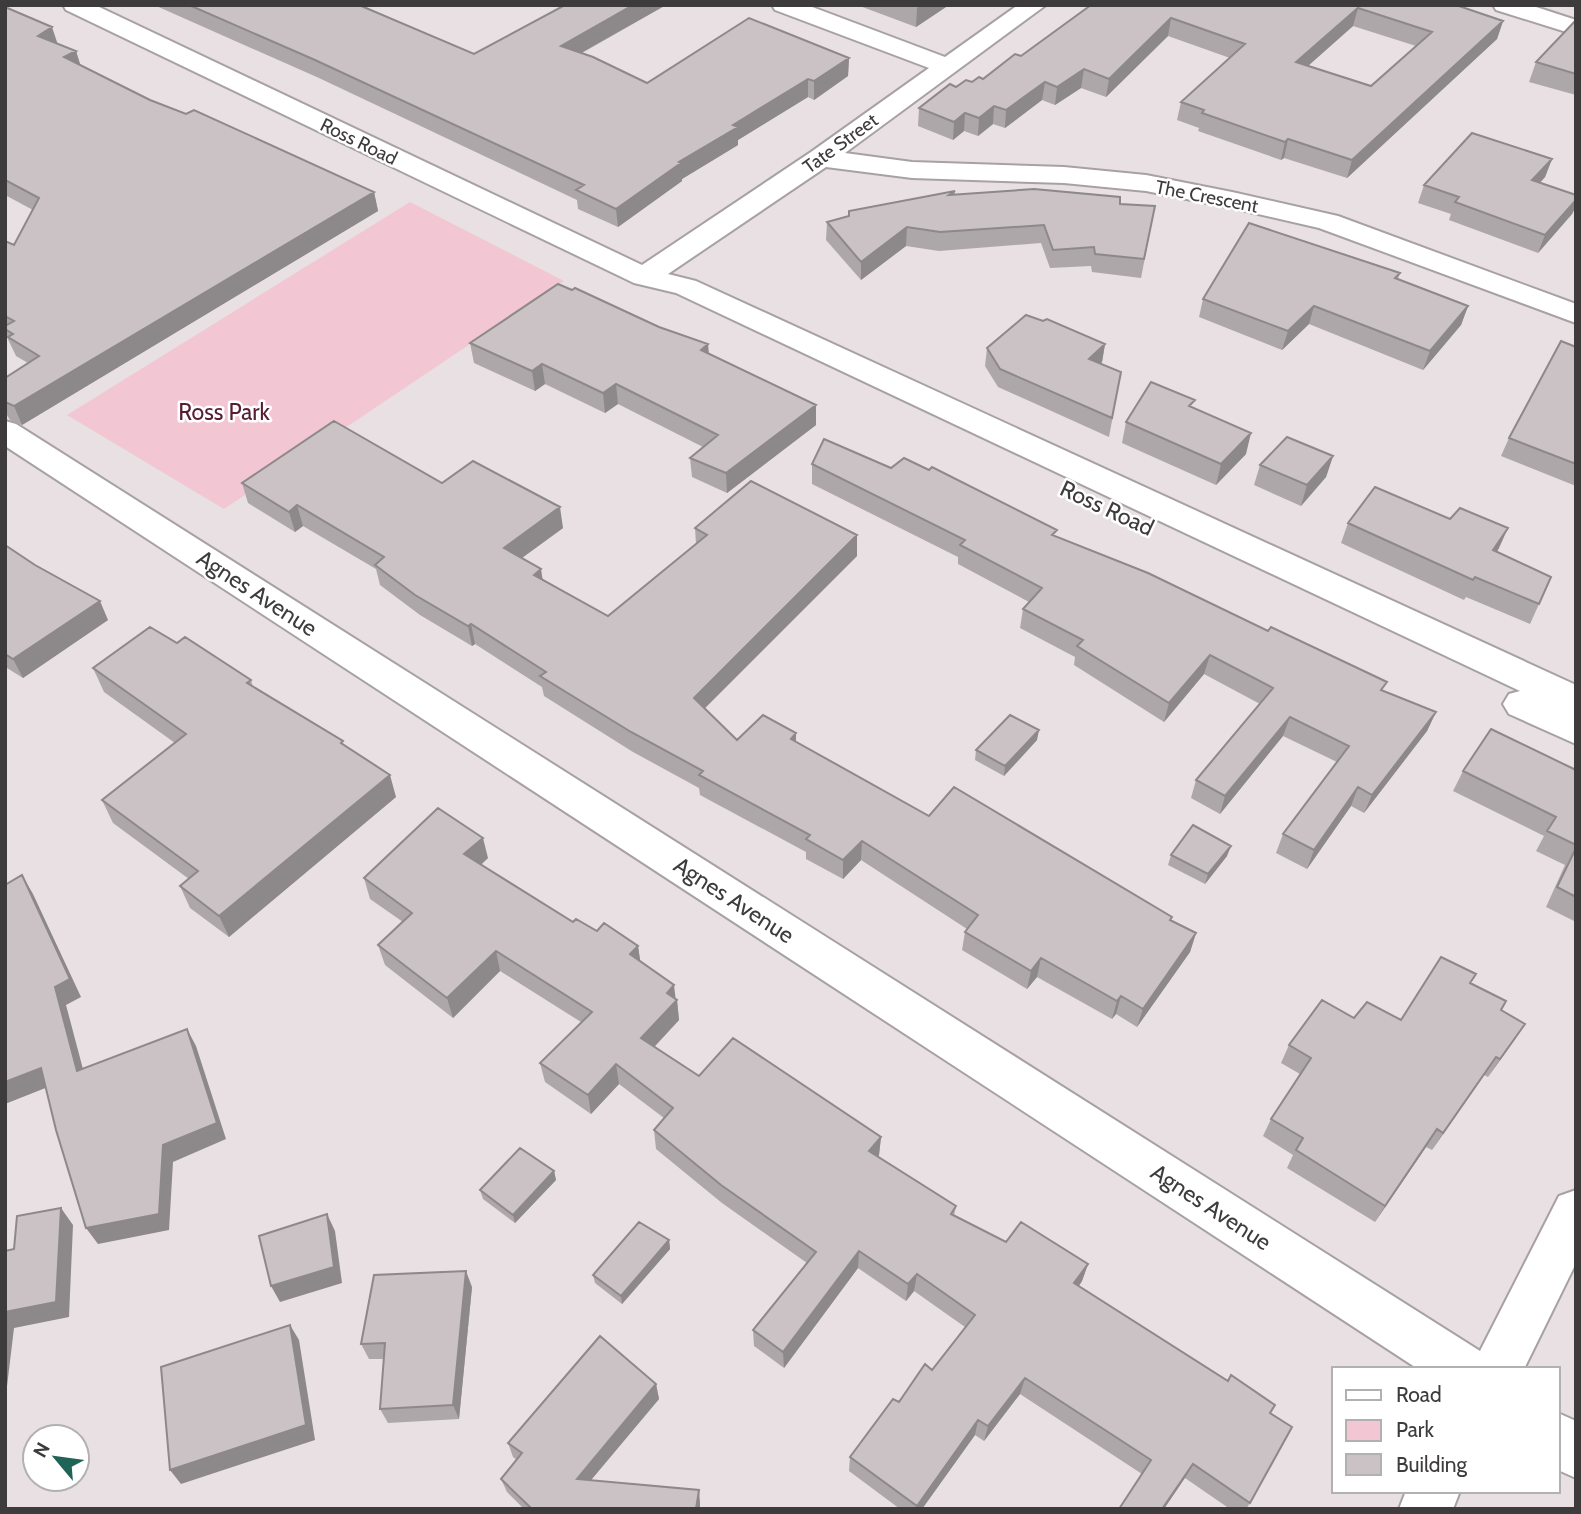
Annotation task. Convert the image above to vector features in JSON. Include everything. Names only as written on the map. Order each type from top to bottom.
[{"type":"street","name":"Ross Road","points":[[75,5],[644,277],[686,287],[1576,701]]},
{"type":"street","points":[[783,5],[946,66]]},
{"type":"street","name":"Tate Street","points":[[644,277],[821,158],[1034,5]]},
{"type":"street","points":[[1518,7],[1576,28]]},
{"type":"street","name":"The Crescent","points":[[821,158],[912,170],[1064,175],[1146,183],[1232,200],[1328,222],[1576,314]]},
{"type":"street","name":"Ross Road","points":[[644,277],[666,299],[1576,730]]},
{"type":"street","name":"Agnes Avenue","points":[[5,431],[1460,1367]]},
{"type":"street","points":[[1498,1367],[1576,1212]]},
{"type":"street","points":[[1560,1440],[1576,1452]]},
{"type":"street","points":[[1425,1509],[1433,1493]]},
{"type":"green space","name":"Ross Park","points":[[410,202],[564,281],[224,509],[67,415]]},
{"type":"building","points":[[189,5],[359,5],[474,54],[565,5],[633,5],[561,46],[593,57],[647,83],[749,18],[849,58],[814,81],[808,79],[733,125],[738,127],[679,162],[681,163],[616,209],[576,190],[584,185],[315,60]]},
{"type":"building","points":[[1091,5],[1456,5],[1503,21],[1352,160],[1288,139],[1285,142],[1202,113],[1204,110],[1181,102],[1245,44],[1171,18],[1109,79],[1084,69],[1057,87],[1045,82],[1006,110],[994,106],[979,118],[965,113],[954,122],[919,108],[950,84],[956,87],[966,80],[972,82],[979,77],[983,79],[1015,54],[1021,56]],"holes":[[[1358,8],[1432,32],[1371,86],[1296,62]]]},
{"type":"building","points":[[5,7],[52,27],[38,36],[76,51],[64,57],[150,100],[186,114],[194,110],[374,192],[14,406],[5,402],[5,378],[39,356],[8,337],[13,334],[5,329],[5,326],[14,321],[5,316],[5,241],[14,245],[39,198],[5,180]]},
{"type":"building","points":[[1576,20],[1576,74],[1536,62]]},
{"type":"building","points":[[1472,133],[1552,159],[1532,180],[1576,195],[1576,200],[1545,235],[1455,202],[1459,197],[1424,185]]},
{"type":"building","points":[[1034,189],[1120,197],[1120,204],[1155,206],[1144,259],[1095,254],[1094,247],[1053,250],[1044,225],[940,232],[907,227],[861,262],[827,222],[849,216],[849,211],[955,191],[949,195]]},
{"type":"building","points":[[1249,223],[1400,273],[1395,278],[1468,306],[1430,351],[1314,306],[1288,331],[1203,299]]},
{"type":"building","points":[[558,284],[572,290],[575,288],[659,327],[708,344],[701,350],[816,405],[726,473],[690,458],[718,435],[616,384],[603,393],[542,364],[532,371],[470,343]]},
{"type":"building","points":[[1026,315],[1043,321],[1047,319],[1105,344],[1089,359],[1121,372],[1112,418],[1000,369],[987,348]]},
{"type":"building","points":[[1561,341],[1576,347],[1576,464],[1509,438]]},
{"type":"building","points":[[1151,382],[1195,400],[1189,406],[1251,433],[1221,464],[1126,422]]},
{"type":"building","points":[[334,421],[442,483],[473,461],[560,507],[504,548],[541,569],[534,575],[608,616],[707,535],[695,528],[751,481],[857,535],[694,698],[737,740],[763,715],[796,733],[791,739],[929,816],[954,787],[1172,917],[1170,920],[1196,933],[1143,1009],[1121,996],[1117,1001],[1041,958],[1031,971],[965,932],[978,915],[862,841],[843,860],[806,839],[810,835],[699,775],[703,771],[631,732],[540,676],[546,672],[471,624],[468,626],[415,595],[375,565],[384,557],[297,505],[289,512],[242,483]]},
{"type":"building","points":[[1287,437],[1333,456],[1307,485],[1260,465]]},
{"type":"building","points":[[824,439],[891,468],[904,458],[929,470],[932,467],[1057,530],[1052,535],[1148,573],[1268,631],[1271,627],[1387,682],[1381,690],[1436,712],[1372,795],[1358,787],[1314,850],[1283,834],[1349,746],[1290,717],[1225,796],[1196,780],[1273,688],[1210,655],[1169,703],[1077,646],[1083,640],[1023,609],[1042,588],[960,545],[965,540],[812,464]]},
{"type":"building","points":[[1375,487],[1450,519],[1460,508],[1508,528],[1493,550],[1551,577],[1539,604],[1475,577],[1473,580],[1348,523]]},
{"type":"building","points":[[5,545],[100,601],[13,659],[5,654]]},
{"type":"building","points":[[150,627],[177,643],[185,637],[251,680],[247,683],[343,741],[341,743],[390,775],[219,916],[180,886],[198,871],[102,800],[186,734],[93,668]]},
{"type":"building","points":[[1010,715],[1039,730],[1005,766],[976,750]]},
{"type":"building","points":[[1491,729],[1576,770],[1576,845],[1547,831],[1556,817],[1463,771]]},
{"type":"building","points":[[438,808],[483,838],[464,854],[573,922],[576,919],[597,931],[604,923],[638,946],[630,954],[674,985],[667,993],[677,1000],[641,1038],[699,1076],[733,1038],[881,1137],[869,1151],[956,1206],[951,1214],[1006,1242],[1021,1222],[1088,1264],[1074,1283],[1228,1381],[1231,1375],[1275,1405],[1270,1413],[1292,1427],[1250,1503],[1193,1464],[1162,1509],[1119,1509],[1151,1460],[1025,1378],[988,1426],[978,1420],[917,1506],[850,1457],[893,1399],[899,1402],[925,1364],[932,1370],[975,1315],[917,1274],[908,1284],[859,1251],[783,1352],[753,1330],[816,1252],[721,1185],[654,1130],[673,1108],[616,1064],[588,1095],[540,1063],[592,1012],[496,951],[447,998],[378,945],[412,913],[364,878]]},
{"type":"building","points":[[1193,825],[1231,846],[1208,874],[1171,855]]},
{"type":"building","points":[[1576,848],[1576,897],[1557,887]]},
{"type":"building","points":[[22,875],[70,979],[55,987],[77,1071],[187,1029],[217,1123],[163,1145],[159,1214],[86,1228],[56,1130],[41,1068],[5,1082],[5,885]]},
{"type":"building","points":[[1441,957],[1476,974],[1470,983],[1506,1001],[1501,1010],[1525,1024],[1500,1059],[1496,1057],[1443,1133],[1437,1129],[1385,1206],[1296,1150],[1303,1138],[1271,1119],[1311,1058],[1289,1045],[1322,1000],[1354,1018],[1367,1002],[1401,1020]]},
{"type":"building","points":[[520,1148],[554,1171],[513,1215],[480,1190]]},
{"type":"building","points":[[61,1208],[56,1302],[5,1312],[5,1251],[14,1249],[17,1216]]},
{"type":"building","points":[[327,1214],[334,1267],[271,1286],[259,1236]]},
{"type":"building","points":[[639,1222],[669,1240],[621,1296],[593,1275]]},
{"type":"building","points":[[466,1271],[453,1405],[380,1409],[385,1343],[361,1344],[374,1275]]},
{"type":"building","points":[[290,1325],[306,1425],[170,1470],[161,1367]]},
{"type":"building","points":[[600,1336],[656,1384],[577,1479],[699,1490],[696,1509],[532,1509],[501,1479],[522,1453],[508,1443]]}]
